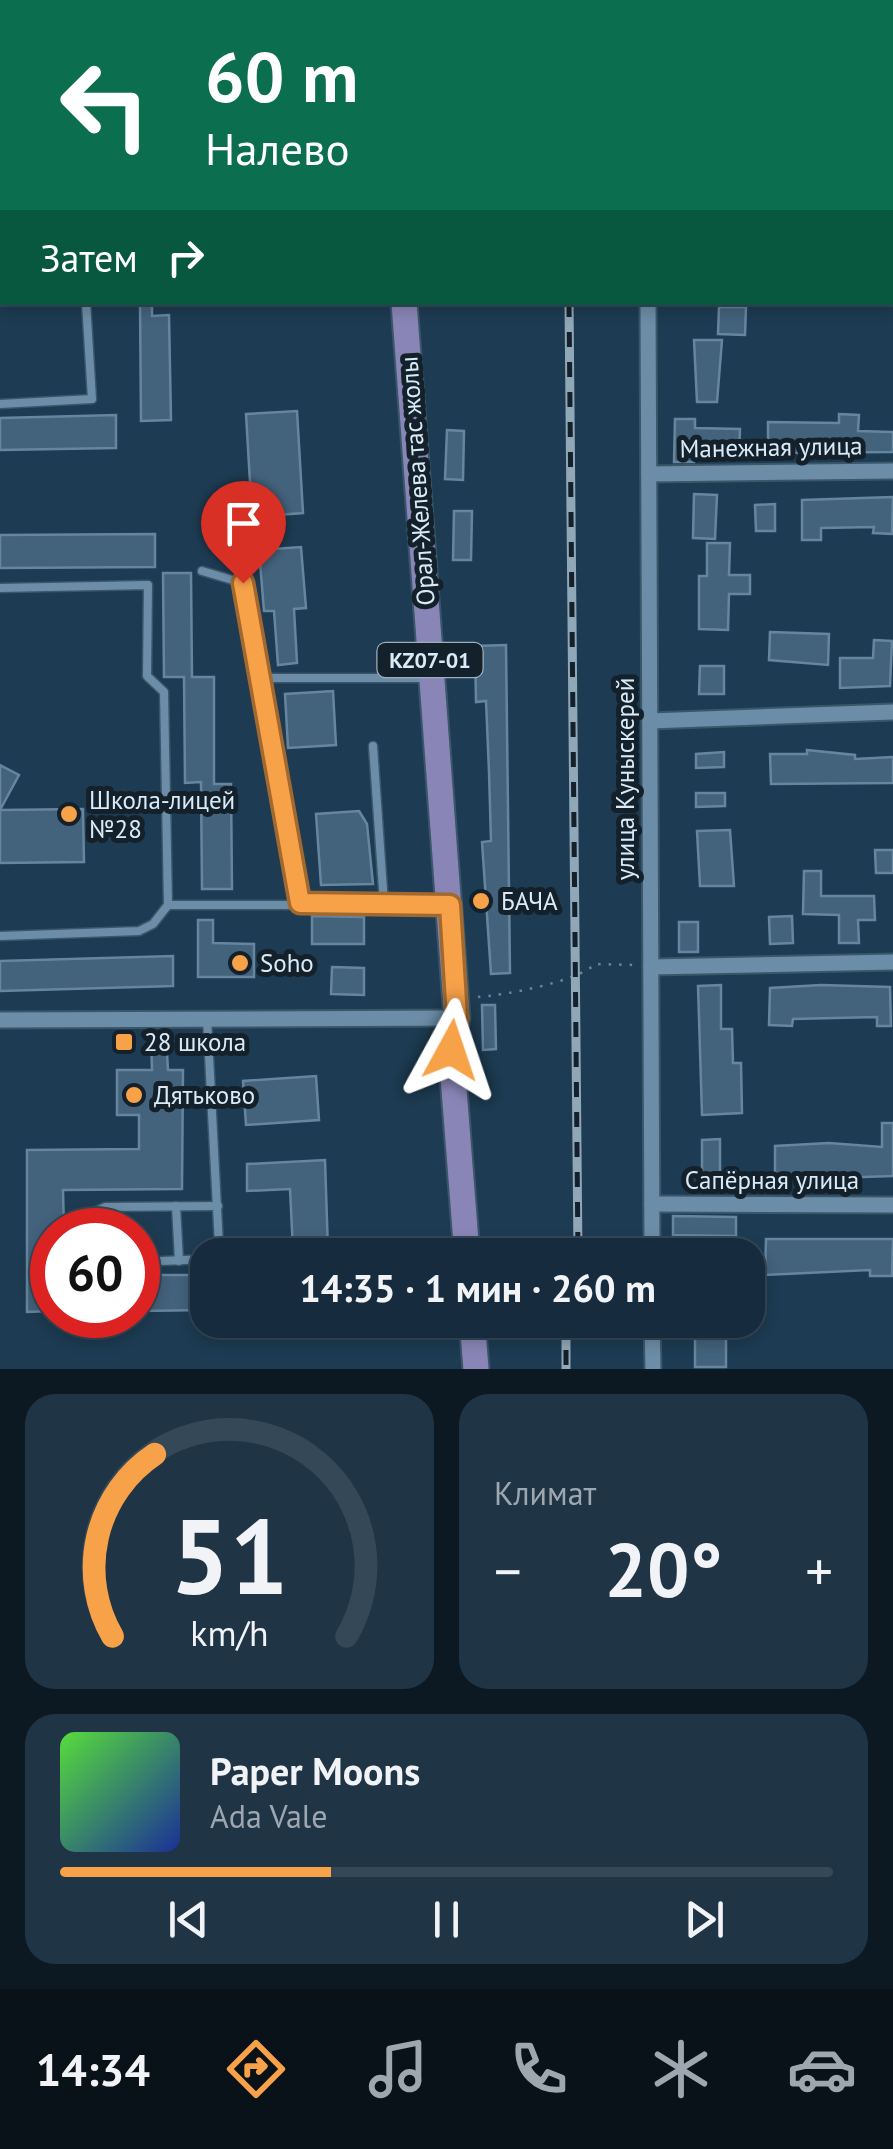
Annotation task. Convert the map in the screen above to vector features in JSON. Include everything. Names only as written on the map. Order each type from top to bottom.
[{"type":"main road","name":"Орал-Желева тас жолы","points":[[404,305],[457,1018]]},
{"type":"main road","name":"KZ07-01","points":[[457,1018],[451,1050],[466,1238]]},
{"type":"main road","points":[[473,1338],[476,1369]]},
{"type":"street","name":"улица Куныскерей","points":[[648,305],[652,1238]]},
{"type":"street","name":"Манежная улица","points":[[649,474],[893,471]]},
{"type":"street","points":[[650,721],[893,712]]},
{"type":"street","points":[[651,967],[893,962]]},
{"type":"street","points":[[0,1020],[457,1018]]},
{"type":"street","name":"Сапёрная улица","points":[[652,1204],[893,1206]]},
{"type":"street","points":[[652,1338],[652,1369]]},
{"type":"lane","points":[[0,404],[92,399],[86,305]]},
{"type":"lane","points":[[202,571],[243,583],[263,678],[300,903]]},
{"type":"lane","points":[[0,588],[148,585],[148,676],[164,692],[168,904],[154,924],[139,931],[0,936]]},
{"type":"lane","points":[[263,678],[432,678]]},
{"type":"lane","points":[[373,746],[384,904]]},
{"type":"lane","points":[[168,904],[450,905]]},
{"type":"lane","points":[[207,1018],[217,1238]]},
{"type":"lane","points":[[176,1206],[179,1261]]},
{"type":"lane","points":[[123,1208],[218,1206]]},
{"type":"lane","points":[[160,1261],[190,1260]]},
{"type":"path","points":[[472,995],[509,995],[586,973],[595,964],[651,967]]},
{"type":"building","points":[[140,305],[152,305],[152,316],[169,315],[171,420],[141,421]]},
{"type":"building","points":[[719,307],[746,307],[745,335],[718,334]]},
{"type":"building","points":[[694,340],[722,340],[717,402],[697,402]]},
{"type":"building","points":[[297,411],[303,513],[252,517],[246,414]]},
{"type":"building","points":[[839,414],[859,415],[858,431],[893,432],[893,452],[768,453],[768,422],[839,423]]},
{"type":"building","points":[[116,415],[116,448],[0,450],[0,418]]},
{"type":"building","points":[[675,419],[695,419],[695,428],[740,429],[739,458],[694,457],[694,462],[674,462]]},
{"type":"building","points":[[447,430],[464,431],[463,480],[445,479]]},
{"type":"building","points":[[694,494],[717,495],[715,539],[693,538]]},
{"type":"building","points":[[893,497],[892,534],[873,533],[874,527],[821,528],[821,540],[802,540],[802,500]]},
{"type":"building","points":[[775,504],[775,531],[756,531],[755,505]]},
{"type":"building","points":[[454,511],[472,511],[471,560],[453,560]]},
{"type":"building","points":[[155,534],[155,567],[0,568],[0,535]]},
{"type":"building","points":[[707,543],[730,543],[729,575],[750,575],[750,594],[729,594],[728,630],[699,629],[699,576],[707,576]]},
{"type":"building","points":[[301,547],[306,608],[294,609],[297,663],[278,665],[274,611],[264,611],[259,550]]},
{"type":"building","points":[[163,573],[191,573],[192,677],[214,677],[214,784],[231,784],[232,889],[202,889],[201,782],[185,783],[184,677],[164,677]]},
{"type":"building","points":[[770,632],[829,634],[828,665],[769,660]]},
{"type":"building","points":[[874,640],[892,641],[890,686],[840,688],[840,658],[873,658]]},
{"type":"building","points":[[506,645],[510,973],[491,974],[482,842],[491,841],[486,701],[476,702],[475,646]]},
{"type":"building","points":[[700,666],[724,666],[724,694],[699,694]]},
{"type":"building","points":[[333,691],[336,745],[288,748],[285,694]]},
{"type":"building","points":[[807,750],[855,755],[855,759],[893,757],[893,783],[771,784],[770,754],[807,754]]},
{"type":"building","points":[[724,752],[724,767],[696,768],[696,754]]},
{"type":"building","points":[[0,765],[19,775],[0,810]]},
{"type":"building","points":[[696,793],[725,793],[725,806],[696,807]]},
{"type":"building","points":[[83,809],[84,862],[0,863],[0,810]]},
{"type":"building","points":[[359,811],[367,824],[373,884],[321,885],[316,814]]},
{"type":"building","points":[[730,830],[734,886],[700,886],[697,831]]},
{"type":"building","points":[[875,850],[893,850],[893,873],[876,873]]},
{"type":"building","points":[[804,871],[821,871],[821,896],[874,896],[875,920],[858,920],[859,943],[839,943],[839,915],[803,914]]},
{"type":"building","points":[[312,916],[364,917],[364,944],[312,944]]},
{"type":"building","points":[[792,916],[793,943],[770,944],[769,917]]},
{"type":"building","points":[[198,920],[213,920],[213,943],[254,944],[254,977],[198,977]]},
{"type":"building","points":[[679,922],[698,922],[698,952],[679,952]]},
{"type":"building","points":[[173,956],[173,986],[0,991],[0,961]]},
{"type":"building","points":[[332,967],[364,968],[364,995],[331,994]]},
{"type":"building","points":[[721,985],[721,1029],[732,1029],[733,1063],[741,1063],[742,1113],[702,1115],[698,986]]},
{"type":"building","points":[[890,987],[891,1026],[877,1026],[877,1017],[793,1019],[792,1026],[769,1025],[770,988]]},
{"type":"building","points":[[482,1005],[495,1005],[496,1049],[483,1050]]},
{"type":"building","points":[[166,1036],[168,1070],[183,1070],[182,1189],[63,1190],[63,1208],[30,1208],[27,1312],[27,1150],[139,1149],[139,1115],[117,1115],[117,1070],[152,1070],[151,1037]]},
{"type":"building","points":[[316,1076],[319,1120],[246,1125],[243,1081]]},
{"type":"building","points":[[882,1123],[893,1123],[893,1176],[775,1180],[775,1146],[829,1143],[882,1147]]},
{"type":"building","points":[[720,1139],[720,1178],[702,1178],[702,1140]]},
{"type":"building","points":[[325,1160],[328,1238],[292,1238],[290,1189],[247,1191],[247,1164]]},
{"type":"building","points":[[673,1216],[736,1217],[736,1236],[673,1235]]},
{"type":"building","points":[[766,1239],[893,1239],[892,1276],[870,1276],[870,1270],[765,1275]]},
{"type":"building","points":[[160,1275],[190,1275],[190,1310],[160,1311]]},
{"type":"building","points":[[695,1338],[726,1338],[726,1367],[695,1367]]},
{"type":"railway","points":[[569,305],[578,1238]]},
{"type":"railway","points":[[566,1338],[566,1369]]},
{"type":"place","name":"Школа-лицей №28","points":[[69,814]]},
{"type":"place","name":"БАЧА","points":[[481,901]]},
{"type":"place","name":"Soho","points":[[240,963]]},
{"type":"place","name":"28 школа","points":[[124,1042]]},
{"type":"place","name":"Дятьково","points":[[134,1095]]},
{"type":"route","points":[[243,583],[263,678],[300,903],[450,905],[457,1018],[451,1050]]}]
